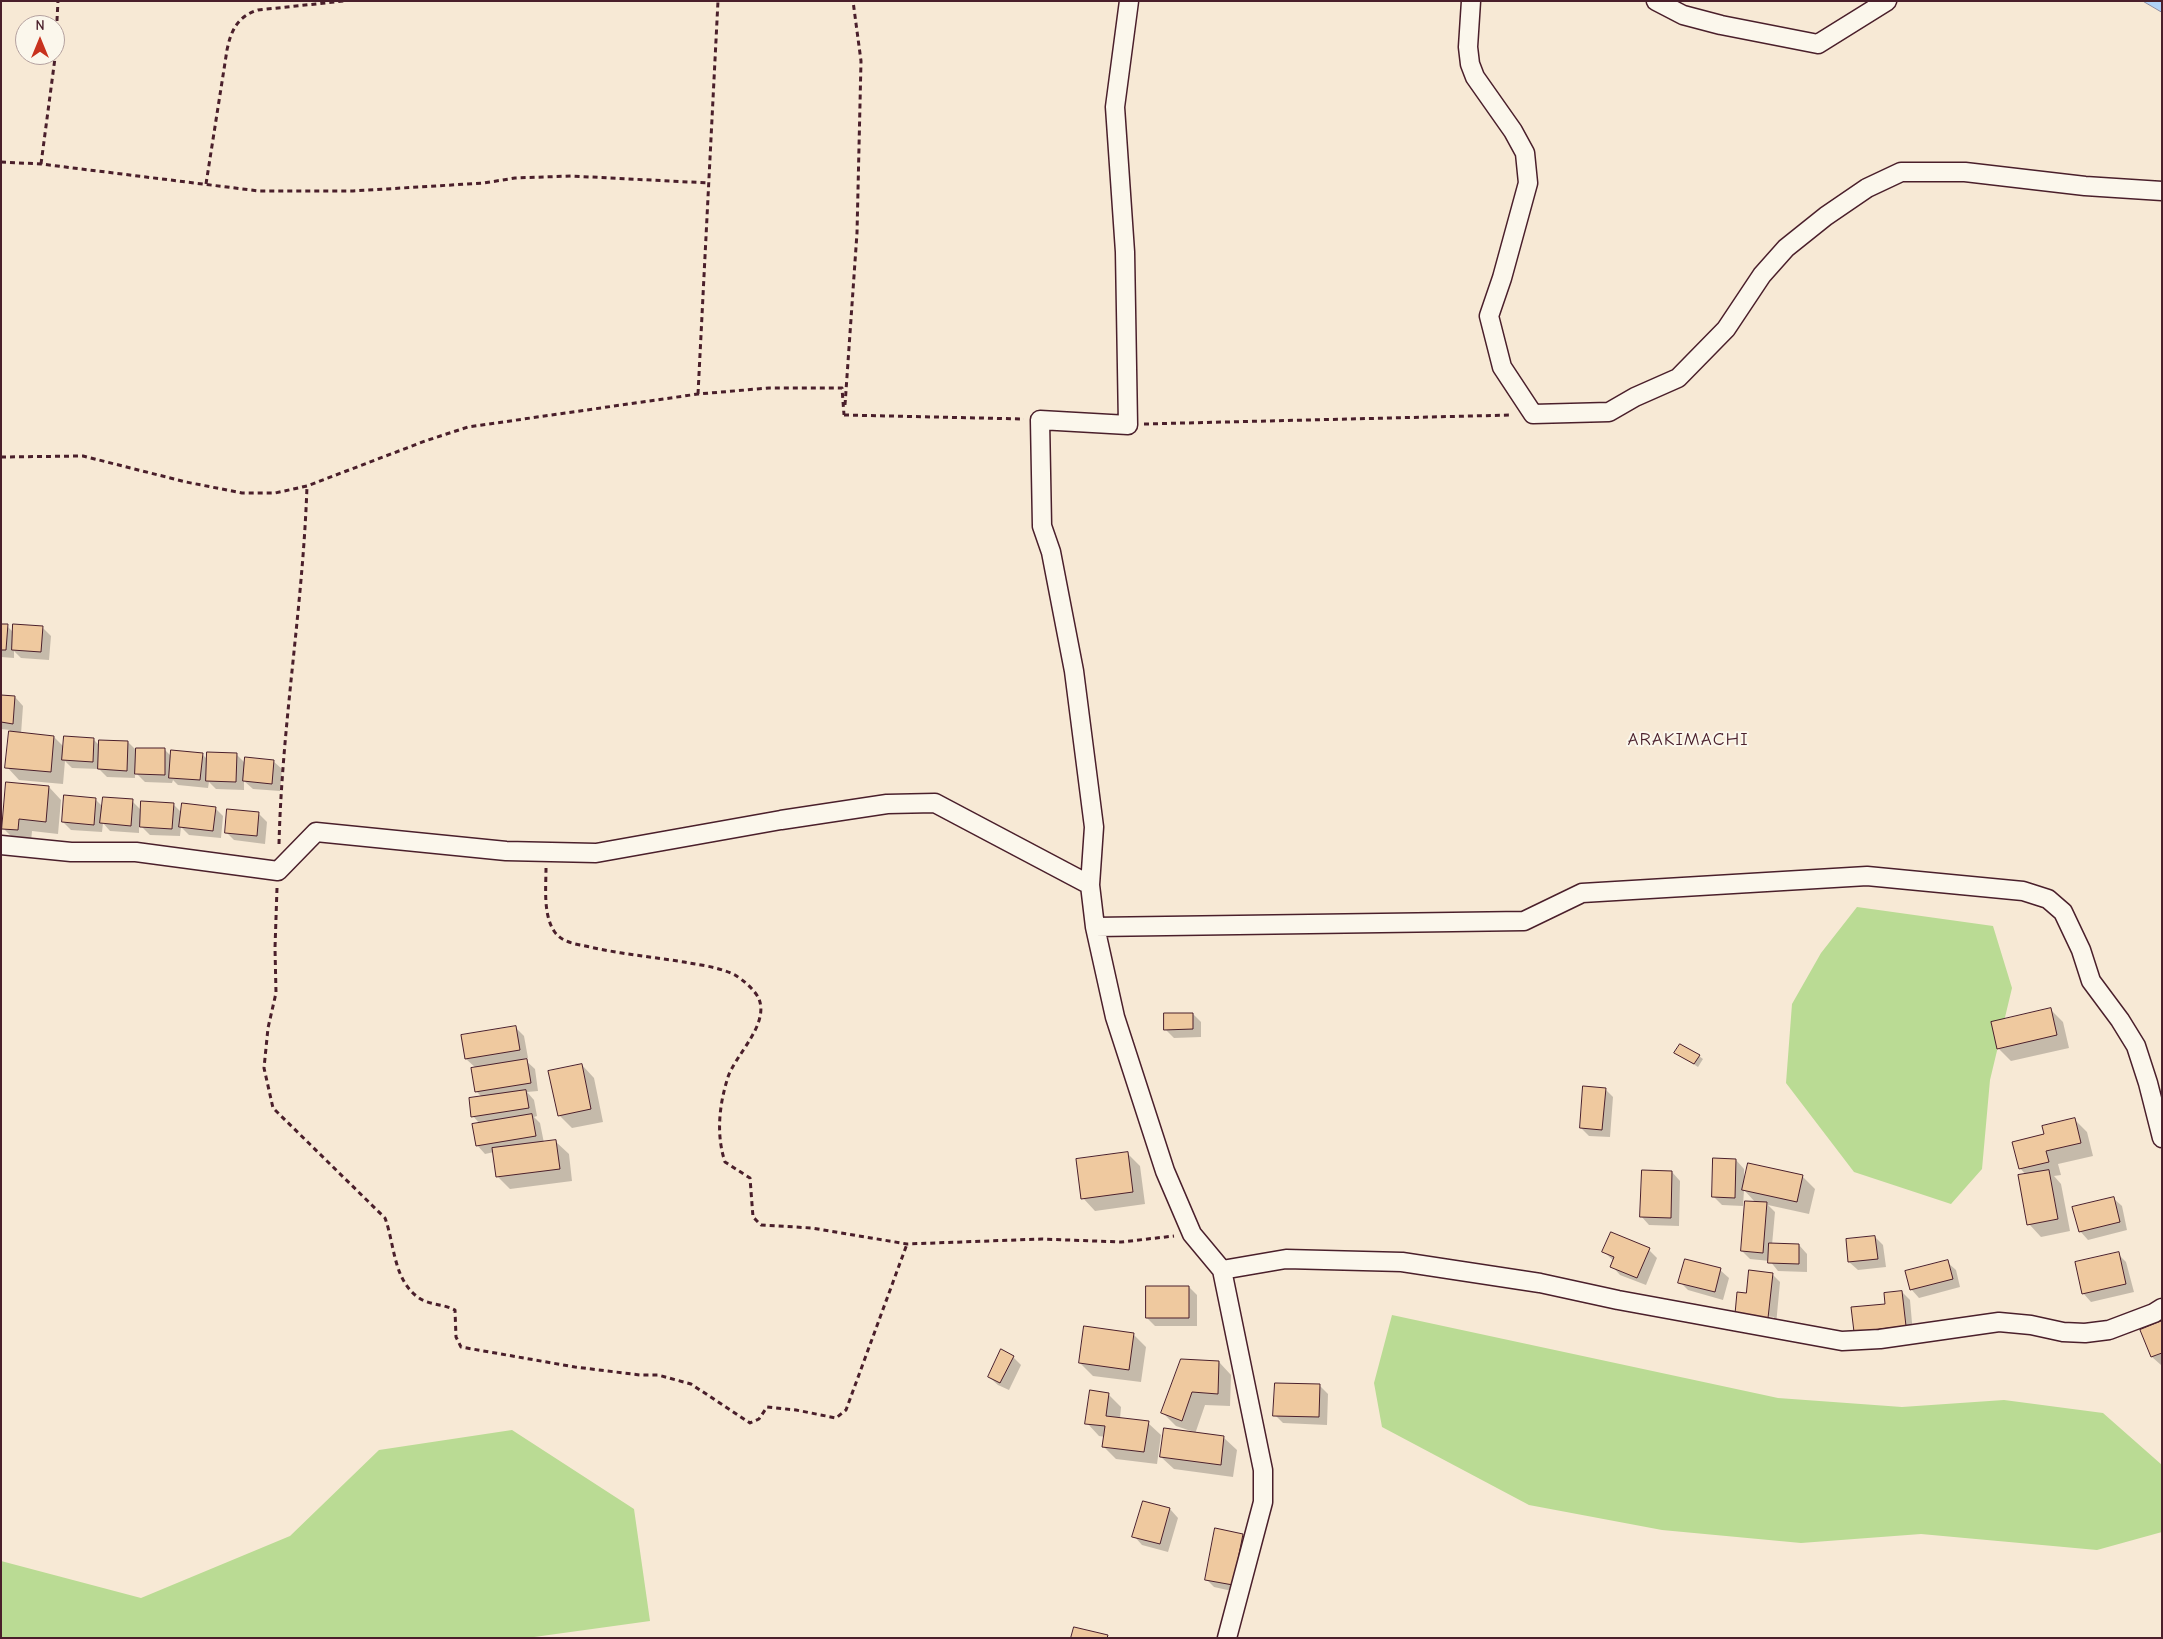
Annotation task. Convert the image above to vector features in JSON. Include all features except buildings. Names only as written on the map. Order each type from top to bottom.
[{"type":"street","points":[[1129,1],[1115,107],[1125,252],[1128,425],[1040,420],[1042,526],[1051,552],[1074,671],[1094,827],[1090,885],[1095,927],[1115,1017],[1165,1171],[1192,1234],[1222,1270],[1262,1460],[1264,1484],[1262,1502],[1227,1638]]},
{"type":"street","points":[[1471,1],[1468,47],[1470,64],[1475,77],[1513,131],[1525,153],[1528,183],[1502,278],[1489,316],[1502,367],[1533,414],[1609,412],[1635,397],[1678,378],[1726,329],[1762,275],[1786,248],[1867,188],[1901,172],[1966,172],[2085,186],[2162,191]]},
{"type":"street","points":[[1656,1],[1682,15],[1721,25],[1818,44],[1887,1]]},
{"type":"street","points":[[1,845],[71,852],[136,852],[278,871],[316,832],[506,851],[596,853],[781,820],[887,804],[935,803],[1090,885]]},
{"type":"street","points":[[1095,927],[1524,921],[1582,893],[1867,876],[2023,891],[2048,899],[2063,912],[2091,981],[2120,1020],[2136,1046],[2162,1138]]},
{"type":"street","points":[[1222,1270],[1286,1260],[1402,1262],[1540,1282],[1618,1300],[1842,1341],[1880,1339],[1999,1322],[2031,1325],[2063,1332],[2085,1333],[2109,1330],[2162,1308]]},
{"type":"path","points":[[41,164],[55,58],[58,1]]},
{"type":"path","points":[[206,184],[229,41],[231,32],[239,21],[249,13],[258,10],[344,1]]},
{"type":"path","points":[[698,394],[718,1]]},
{"type":"path","points":[[844,415],[858,223],[861,62],[853,1]]},
{"type":"path","points":[[1,162],[41,164],[259,191],[352,191],[484,183],[515,178],[571,176],[709,183]]},
{"type":"path","points":[[1,456],[82,456],[186,482],[242,493],[274,493],[308,486],[425,441],[468,427],[698,394],[769,388],[842,388],[844,415]]},
{"type":"path","points":[[1128,425],[1533,414]]},
{"type":"path","points":[[844,415],[1040,420]]},
{"type":"path","points":[[308,486],[306,531],[288,695],[281,790],[274,948],[276,993],[268,1028],[264,1068],[274,1108],[385,1218],[404,1284],[420,1299],[449,1306],[455,1310],[456,1338],[461,1347],[575,1367],[640,1375],[658,1375],[691,1384],[750,1423],[759,1419],[767,1407],[796,1410],[836,1418],[846,1410],[907,1244]]},
{"type":"path","points":[[546,852],[547,908],[552,929],[559,937],[567,942],[605,950],[713,967],[735,975],[749,986],[758,998],[761,1009],[758,1022],[746,1047],[735,1061],[728,1077],[719,1120],[719,1145],[725,1162],[750,1178],[753,1217],[761,1225],[812,1228],[907,1244],[1042,1239],[1120,1242],[1192,1234]]},
{"type":"green space","points":[[1857,907],[1993,926],[2012,988],[1990,1080],[1982,1169],[1951,1204],[1854,1172],[1786,1083],[1792,1004],[1821,953]]},
{"type":"green space","points":[[1392,1315],[1778,1398],[1902,1407],[2004,1400],[2103,1413],[2162,1465],[2162,1532],[2097,1550],[1921,1534],[1801,1543],[1662,1530],[1529,1505],[1382,1427],[1374,1383]]},
{"type":"green space","points":[[512,1430],[634,1509],[650,1621],[527,1638],[1,1638],[1,1561],[141,1598],[290,1536],[379,1450]]},
{"type":"water","points":[[2143,1],[2162,1],[2162,12]]},
{"type":"district","name":"ARAKIMACHI","points":[[1688,740]]}]
